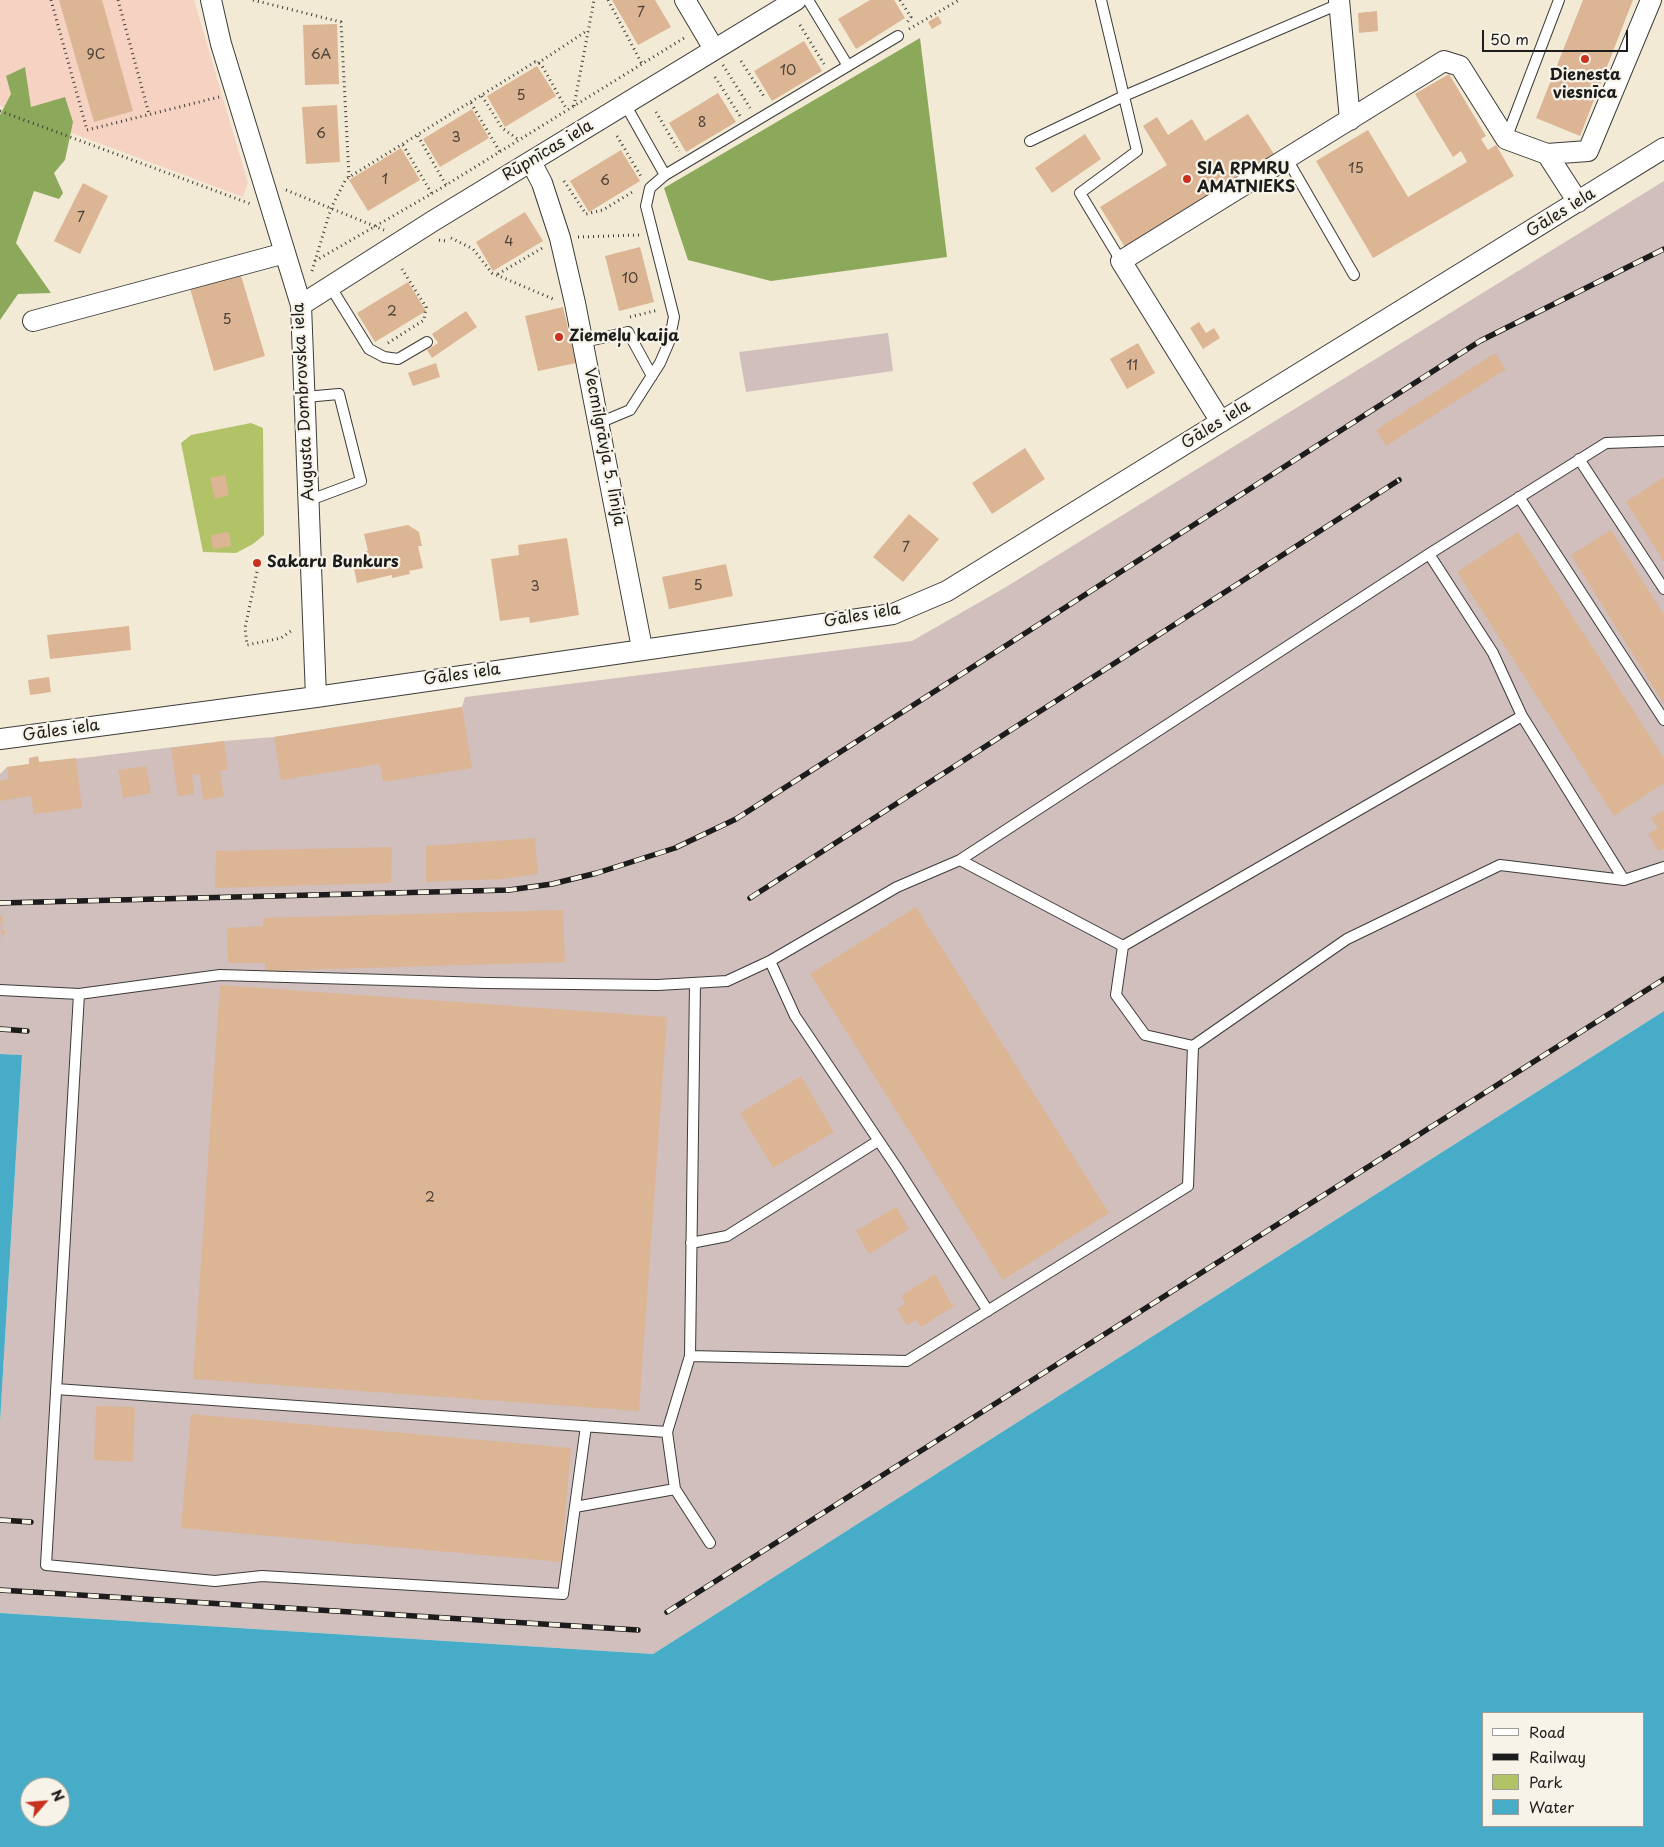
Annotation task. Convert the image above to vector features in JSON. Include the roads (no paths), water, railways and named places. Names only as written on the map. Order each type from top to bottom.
[{"type":"street","name":"Augusta Dombrovska iela","points":[[211,0],[221,44],[301,305],[310,500],[316,696]]},
{"type":"street","points":[[685,0],[714,50]]},
{"type":"street","name":"Rūpnīcas iela","points":[[301,305],[796,0]]},
{"type":"street","points":[[1221,422],[1121,261],[1444,61],[1460,66],[1506,139],[1547,154],[1588,151],[1651,0]]},
{"type":"street","points":[[1339,2],[1350,120]]},
{"type":"street","name":"Gāles iela","points":[[0,739],[893,614],[947,592],[1664,148]]},
{"type":"street","points":[[1547,154],[1578,202]]},
{"type":"street","name":"Vecmīlgrāvja 5. līnija","points":[[531,162],[542,183],[560,238],[584,342],[642,648]]},
{"type":"street","points":[[33,321],[285,253]]},
{"type":"lane","points":[[808,0],[848,66]]},
{"type":"lane","points":[[1104,0],[1137,151],[1080,193],[1121,261]]},
{"type":"lane","points":[[1506,139],[1558,0]]},
{"type":"lane","points":[[1030,141],[1124,96],[1339,2]]},
{"type":"lane","points":[[599,423],[630,410],[652,376],[669,342],[674,317],[646,206],[650,188],[665,175],[848,66],[900,31]]},
{"type":"lane","points":[[625,104],[665,175]]},
{"type":"lane","points":[[1287,159],[1354,275]]},
{"type":"lane","points":[[330,286],[369,349],[384,357],[398,359],[427,342]]},
{"type":"lane","points":[[584,342],[628,332],[652,376]]},
{"type":"lane","points":[[305,396],[339,394],[361,481],[310,500]]},
{"type":"lane","points":[[0,990],[79,994],[220,975],[486,983],[658,985],[727,981],[770,962],[897,887],[960,860],[1429,554],[1606,443],[1664,441]]},
{"type":"lane","points":[[1579,460],[1664,589]]},
{"type":"lane","points":[[1519,497],[1664,720]]},
{"type":"lane","points":[[1429,554],[1493,653],[1522,716],[1624,880]]},
{"type":"lane","points":[[1123,946],[1522,716]]},
{"type":"lane","points":[[960,860],[1123,946]]},
{"type":"lane","points":[[1123,946],[1116,995],[1145,1035],[1193,1046],[1347,939],[1500,865],[1624,880],[1664,867]]},
{"type":"lane","points":[[770,962],[795,1016],[988,1311]]},
{"type":"lane","points":[[695,983],[690,1356],[667,1432],[675,1489],[710,1543]]},
{"type":"lane","points":[[79,994],[46,1565],[215,1581],[262,1576],[563,1594],[586,1426]]},
{"type":"lane","points":[[690,1356],[907,1361],[1188,1186],[1193,1046]]},
{"type":"lane","points":[[691,1243],[726,1236],[878,1141]]},
{"type":"lane","points":[[56,1389],[667,1432]]},
{"type":"lane","points":[[575,1507],[675,1489]]},
{"type":"water","points":[[1664,1011],[1664,1847],[0,1847],[0,1613],[653,1654]]},
{"type":"water","points":[[0,1054],[22,1055],[0,1422]]},
{"type":"railway","points":[[0,903],[509,890],[552,884],[597,873],[675,848],[736,819],[1480,341],[1664,249]]},
{"type":"railway","points":[[750,898],[1399,480]]},
{"type":"railway","points":[[667,1612],[1664,979]]},
{"type":"railway","points":[[0,1029],[27,1031]]},
{"type":"railway","points":[[0,1520],[31,1522]]},
{"type":"railway","points":[[0,1590],[638,1630]]},
{"type":"place","name":"Dienesta viesnīca","points":[[1585,59]]},
{"type":"place","name":"SIA RPMRU AMATNIEKS","points":[[1187,179]]},
{"type":"place","name":"Ziemeļu kaija","points":[[559,337]]},
{"type":"place","name":"Sakaru Bunkurs","points":[[257,563]]}]
